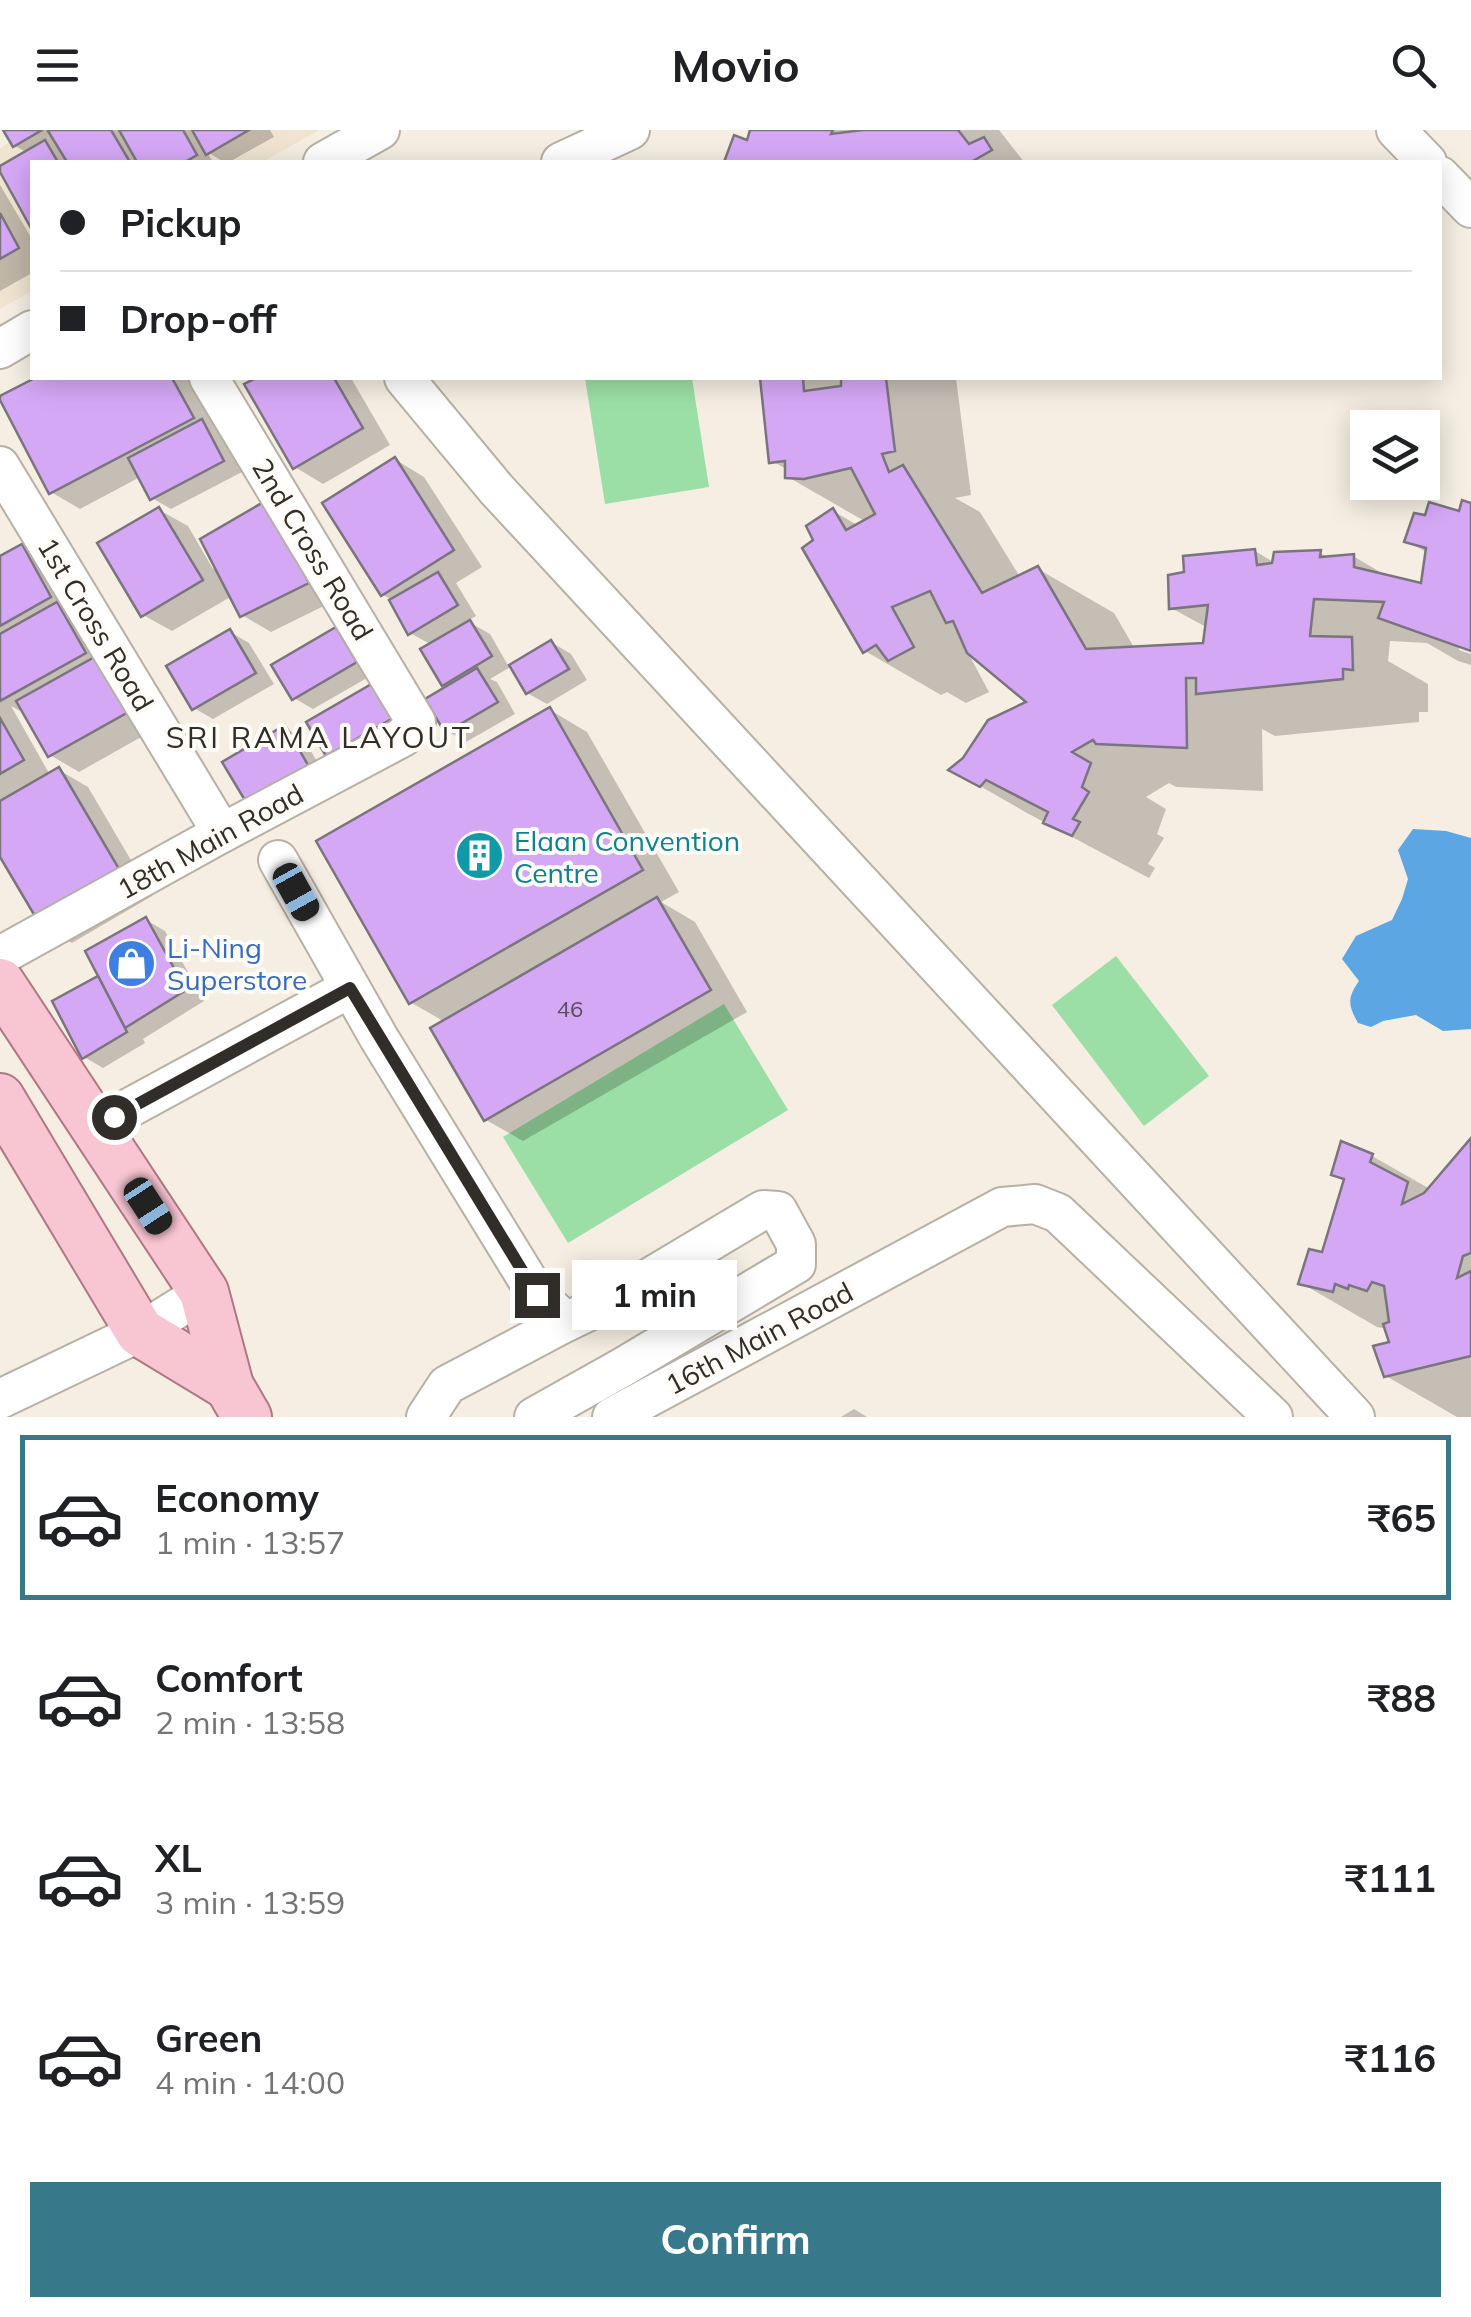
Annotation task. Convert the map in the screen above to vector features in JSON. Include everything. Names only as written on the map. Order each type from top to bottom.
[{"type":"main road","points":[[0,982],[204,1292],[238,1402]]},
{"type":"main road","points":[[0,1098],[140,1332],[238,1402]]},
{"type":"street","points":[[327,160],[380,130]]},
{"type":"street","points":[[565,160],[630,130]]},
{"type":"street","points":[[1396,130],[1425,160]]},
{"type":"street","points":[[1442,178],[1471,208]]},
{"type":"street","points":[[0,349],[30,331]]},
{"type":"street","name":"2nd Cross Road","points":[[210,380],[416,722]]},
{"type":"street","points":[[406,380],[497,490],[1355,1417]]},
{"type":"street","name":"1st Cross Road","points":[[0,466],[222,832]]},
{"type":"street","name":"18th Main Road","points":[[0,956],[403,737],[416,722]]},
{"type":"street","points":[[278,860],[356,998],[537,1295],[566,1322]]},
{"type":"street","points":[[103,1138],[356,998]]},
{"type":"street","name":"16th Main Road","points":[[612,1417],[1002,1207],[1035,1204],[1058,1213],[1273,1417]]},
{"type":"street","points":[[426,1417],[447,1384],[614,1299],[763,1210],[778,1211],[796,1244],[796,1264],[534,1417]]},
{"type":"street","points":[[0,1399],[140,1332],[204,1292]]},
{"type":"shaded area","points":[[32,130],[320,130],[266,160],[30,160],[30,292],[0,309],[0,148]]},
{"type":"green space","points":[[585,380],[692,380],[709,487],[605,504]]},
{"type":"green space","points":[[1116,956],[1209,1076],[1144,1126],[1052,1005]]},
{"type":"green space","points":[[724,1004],[788,1110],[568,1243],[503,1137]]},
{"type":"water","points":[[1413,829],[1446,831],[1471,838],[1471,1029],[1443,1031],[1416,1015],[1371,1027],[1358,1023],[1351,1006],[1352,992],[1359,981],[1342,959],[1356,936],[1392,920],[1408,879],[1398,850]]},
{"type":"building","points":[[3,130],[42,130],[13,147]]},
{"type":"building","points":[[111,130],[129,160],[66,160],[48,131]]},
{"type":"building","points":[[119,130],[183,130],[197,155],[188,160],[136,160]]},
{"type":"building","points":[[192,130],[249,130],[206,155]]},
{"type":"building","points":[[750,130],[833,130],[831,134],[958,130],[969,144],[984,137],[992,150],[974,160],[725,160],[734,135],[747,140]]},
{"type":"building","points":[[45,140],[57,160],[30,160],[30,226],[0,172],[0,166]]},
{"type":"building","points":[[0,213],[19,248],[0,259]]},
{"type":"building","points":[[31,380],[173,380],[194,418],[49,494],[0,396]]},
{"type":"building","points":[[252,380],[335,380],[363,428],[293,469],[244,384]]},
{"type":"building","points":[[760,380],[803,380],[804,391],[841,386],[841,380],[886,380],[895,451],[882,454],[889,472],[903,465],[982,593],[1038,566],[1086,649],[1203,643],[1208,605],[1169,609],[1168,575],[1184,572],[1183,556],[1255,549],[1257,565],[1272,563],[1274,552],[1321,550],[1320,557],[1354,554],[1354,567],[1421,583],[1426,548],[1404,542],[1414,513],[1425,515],[1429,502],[1459,511],[1462,500],[1471,503],[1471,651],[1378,618],[1384,602],[1314,599],[1310,636],[1352,637],[1353,670],[1343,669],[1343,679],[1196,694],[1196,678],[1186,678],[1187,748],[1096,744],[1093,740],[1072,752],[1091,763],[1082,787],[1089,792],[1073,819],[1080,822],[1072,836],[1043,823],[1048,812],[986,780],[980,787],[948,770],[963,758],[988,720],[1026,702],[967,653],[953,621],[946,623],[930,591],[892,607],[914,647],[888,661],[876,645],[863,653],[802,548],[813,540],[806,526],[833,508],[846,530],[875,514],[851,468],[804,479],[785,478],[785,461],[769,463]]},
{"type":"building","points":[[202,419],[224,461],[150,500],[128,458]]},
{"type":"building","points":[[395,457],[454,550],[381,596],[322,503]]},
{"type":"building","points":[[267,500],[309,583],[240,617],[200,539]]},
{"type":"building","points":[[159,507],[203,580],[141,617],[97,543]]},
{"type":"building","points":[[22,544],[51,597],[0,626],[0,556]]},
{"type":"building","points":[[438,572],[458,605],[408,635],[389,600]]},
{"type":"building","points":[[57,602],[86,653],[0,701],[0,634]]},
{"type":"building","points":[[470,620],[492,656],[442,686],[420,649]]},
{"type":"building","points":[[336,627],[357,662],[292,700],[271,665]]},
{"type":"building","points":[[230,629],[256,673],[192,710],[166,666]]},
{"type":"building","points":[[551,640],[569,669],[526,694],[509,665]]},
{"type":"building","points":[[100,654],[132,710],[48,757],[16,701]]},
{"type":"building","points":[[477,668],[498,702],[445,733],[425,699]]},
{"type":"building","points":[[375,682],[395,717],[326,756],[306,722]]},
{"type":"building","name":"Elaan Convention Centre","points":[[550,707],[643,870],[409,1004],[316,841]]},
{"type":"building","points":[[0,718],[24,760],[0,774]]},
{"type":"building","points":[[285,725],[308,765],[246,802],[222,762]]},
{"type":"building","points":[[59,767],[125,879],[42,928],[0,857],[0,801]]},
{"type":"building","name":"Elaan Convention Centre","points":[[657,897],[711,990],[484,1121],[430,1028]]},
{"type":"building","name":"Li-Ning Superstore","points":[[146,917],[186,990],[125,1028],[85,951]]},
{"type":"building","points":[[98,976],[127,1032],[82,1059],[52,1001]]},
{"type":"building","points":[[1471,1138],[1471,1253],[1463,1256],[1457,1278],[1471,1271],[1471,1356],[1384,1377],[1373,1346],[1389,1342],[1383,1324],[1389,1322],[1384,1286],[1372,1282],[1367,1291],[1335,1284],[1333,1292],[1298,1284],[1309,1249],[1322,1252],[1344,1179],[1331,1175],[1341,1141],[1373,1154],[1370,1162],[1408,1182],[1402,1204],[1424,1193]]},
{"type":"place","name":"Elaan Convention Centre","points":[[479,856]]},
{"type":"place","name":"Li-Ning Superstore","points":[[132,963]]},
{"type":"district","name":"SRI RAMA LAYOUT","points":[[319,737]]},
{"type":"route","points":[[114,1117],[350,988],[537,1295]]}]
